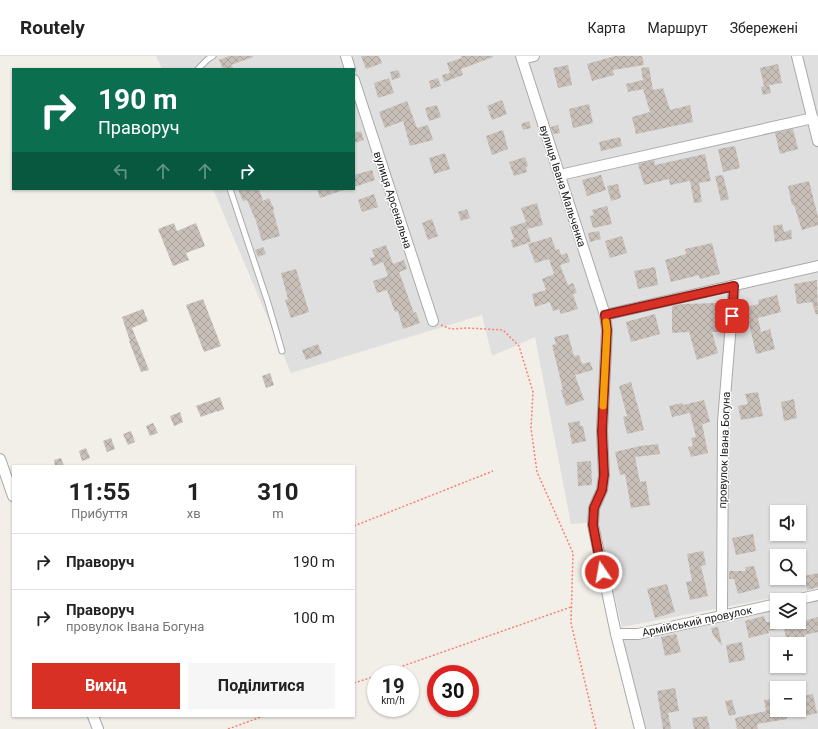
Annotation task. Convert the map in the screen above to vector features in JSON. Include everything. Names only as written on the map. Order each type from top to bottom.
[{"type":"street","points":[[346,56],[350,68]]},
{"type":"street","points":[[521,57],[534,56]]},
{"type":"street","points":[[797,56],[818,142]]},
{"type":"street","name":"вулиця Івана Мальченка","points":[[521,57],[605,315],[607,330],[602,431],[604,475],[602,490],[594,508],[593,525],[616,634],[640,729]]},
{"type":"street","name":"вулиця Арсенальна","points":[[355,83],[433,321]]},
{"type":"street","points":[[560,175],[812,118]]},
{"type":"street","points":[[605,315],[818,266]]},
{"type":"street","name":"провулок Івана Богуна","points":[[722,615],[723,422],[734,286]]},
{"type":"street","points":[[0,459],[12,493]]},
{"type":"street","points":[[806,598],[818,595]]},
{"type":"street","name":"Армійський провулок","points":[[616,634],[638,634],[770,605]]},
{"type":"street","points":[[92,717],[98,729]]},
{"type":"lane","points":[[199,68],[213,56]]},
{"type":"lane","points":[[230,190],[268,303],[282,351]]},
{"type":"path","points":[[433,321],[451,329],[468,328],[503,330],[519,346],[533,392],[531,428],[536,472],[573,553],[571,623],[596,729]]},
{"type":"path","points":[[355,526],[493,471]]},
{"type":"path","points":[[405,665],[571,606]]},
{"type":"path","points":[[355,683],[367,679]]},
{"type":"path","points":[[228,729],[261,717]]},
{"type":"shaded area","points":[[156,56],[818,56],[818,589],[797,593],[770,593],[770,598],[622,627],[597,522],[571,524],[535,337],[492,356],[482,315],[291,373],[213,190],[355,190],[355,68],[162,68]]},
{"type":"shaded area","points":[[818,596],[818,729],[643,729],[623,640],[770,607],[770,629],[806,629],[806,599]]},
{"type":"building","points":[[229,56],[253,56],[231,65],[233,68],[223,68],[219,60]]},
{"type":"building","points":[[361,56],[379,56],[382,63],[366,69]]},
{"type":"building","points":[[461,56],[493,57],[461,69],[463,75],[444,82],[442,75],[450,73],[447,63],[462,58]]},
{"type":"building","points":[[615,56],[642,56],[644,65],[613,70],[614,75],[592,81],[587,64]]},
{"type":"building","points":[[778,64],[782,83],[764,86],[760,68]]},
{"type":"building","points":[[568,65],[572,85],[558,88],[553,68]]},
{"type":"building","points":[[649,67],[653,90],[663,88],[670,110],[690,105],[693,122],[636,134],[632,117],[650,112],[643,89],[628,92],[626,84],[643,80],[641,68]]},
{"type":"building","points":[[398,70],[401,77],[392,80],[390,72]]},
{"type":"building","points":[[389,78],[394,93],[378,98],[374,83]]},
{"type":"building","points":[[438,78],[441,86],[431,89],[429,81]]},
{"type":"building","points":[[769,85],[771,93],[763,95],[761,87]]},
{"type":"building","points":[[502,100],[507,114],[492,120],[487,106]]},
{"type":"building","points":[[407,101],[417,128],[428,125],[433,140],[410,146],[403,121],[385,128],[379,112]]},
{"type":"building","points":[[589,104],[593,123],[573,128],[569,109]]},
{"type":"building","points":[[437,105],[441,117],[429,121],[425,108]]},
{"type":"building","points":[[529,121],[531,128],[523,130],[521,124]]},
{"type":"building","points":[[558,125],[560,133],[553,134],[551,127]]},
{"type":"building","points":[[793,129],[798,149],[780,154],[775,133]]},
{"type":"building","points":[[503,130],[508,149],[492,155],[486,136]]},
{"type":"building","points":[[361,131],[364,140],[355,143],[355,133]]},
{"type":"building","points":[[620,137],[622,146],[601,151],[599,142]]},
{"type":"building","points":[[735,146],[740,168],[723,172],[718,149]]},
{"type":"building","points":[[445,153],[450,169],[434,174],[429,158]]},
{"type":"building","points":[[705,154],[711,181],[699,183],[702,202],[694,203],[690,181],[670,185],[669,179],[644,185],[638,164],[654,160],[655,165]]},
{"type":"building","points":[[525,157],[528,166],[526,167],[527,172],[514,176],[509,162]]},
{"type":"building","points":[[372,170],[375,180],[355,187],[355,175]]},
{"type":"building","points":[[601,175],[606,190],[587,196],[582,180]]},
{"type":"building","points":[[723,175],[729,199],[721,201],[715,176]]},
{"type":"building","points":[[809,181],[818,217],[818,225],[802,230],[794,205],[792,205],[788,186]]},
{"type":"building","points":[[618,184],[621,198],[611,201],[607,186]]},
{"type":"building","points":[[238,190],[259,190],[263,201],[269,198],[274,209],[280,236],[262,241],[256,221],[247,200],[243,201]]},
{"type":"building","points":[[317,190],[344,190],[320,198]]},
{"type":"building","points":[[374,194],[378,207],[362,212],[358,200]]},
{"type":"building","points":[[537,203],[543,225],[527,229],[531,242],[513,248],[511,240],[514,239],[510,227],[526,222],[521,208]]},
{"type":"building","points":[[607,206],[612,224],[593,228],[590,216],[594,215],[592,210]]},
{"type":"building","points":[[467,209],[470,218],[461,221],[458,212]]},
{"type":"building","points":[[432,219],[438,236],[428,240],[422,223]]},
{"type":"building","points":[[174,223],[177,231],[196,223],[205,246],[186,253],[189,260],[173,266],[158,229]]},
{"type":"building","points":[[782,224],[784,232],[791,230],[792,239],[775,242],[773,226]]},
{"type":"building","points":[[599,231],[601,239],[590,242],[588,233]]},
{"type":"building","points":[[622,236],[627,253],[610,258],[605,241]]},
{"type":"building","points":[[551,237],[556,250],[559,249],[561,255],[567,253],[570,262],[560,265],[568,285],[573,283],[577,293],[573,294],[578,309],[561,314],[559,309],[553,311],[550,302],[535,307],[532,294],[546,290],[542,279],[554,274],[549,259],[535,263],[528,244]]},
{"type":"building","points":[[712,243],[720,274],[700,279],[699,275],[671,282],[665,260],[686,254],[685,249]]},
{"type":"building","points":[[386,245],[393,264],[404,260],[407,269],[399,272],[414,313],[416,312],[420,323],[403,329],[398,311],[395,312],[387,290],[377,293],[373,281],[388,276],[383,262],[373,266],[370,258],[375,257],[372,250]]},
{"type":"building","points":[[263,247],[266,254],[258,257],[255,250]]},
{"type":"building","points":[[655,267],[658,285],[638,289],[634,271]]},
{"type":"building","points":[[296,269],[309,312],[291,318],[285,300],[288,299],[281,273]]},
{"type":"building","points":[[817,280],[818,314],[816,315],[812,302],[797,304],[794,284]]},
{"type":"building","points":[[777,295],[781,312],[758,318],[761,332],[770,329],[775,349],[756,354],[749,323],[744,324],[741,308],[759,304],[758,300]]},
{"type":"building","points":[[203,299],[221,346],[204,352],[186,305]]},
{"type":"building","points":[[718,303],[719,332],[712,332],[718,353],[697,360],[689,332],[672,333],[672,306],[683,304]]},
{"type":"building","points":[[143,309],[148,321],[132,328],[149,370],[141,372],[129,341],[122,317]]},
{"type":"building","points":[[655,314],[660,334],[631,342],[626,322]]},
{"type":"building","points":[[568,334],[574,356],[579,355],[582,364],[590,362],[593,370],[575,375],[584,400],[566,406],[561,390],[563,390],[552,345],[556,344],[554,337]]},
{"type":"building","points":[[318,344],[322,354],[306,360],[302,350]]},
{"type":"building","points":[[270,373],[274,385],[266,388],[262,376]]},
{"type":"building","points":[[631,382],[644,430],[627,434],[623,417],[627,416],[619,386]]},
{"type":"building","points":[[758,392],[763,416],[741,420],[738,406],[748,404],[745,394]]},
{"type":"building","points":[[220,397],[224,409],[201,417],[196,406]]},
{"type":"building","points":[[794,399],[797,418],[784,421],[781,402]]},
{"type":"building","points":[[704,400],[710,422],[702,424],[708,453],[691,457],[688,447],[693,446],[691,438],[696,437],[690,413],[672,417],[669,406],[682,403],[683,405]]},
{"type":"building","points":[[180,412],[183,422],[174,426],[170,416]]},
{"type":"building","points":[[580,421],[580,426],[583,426],[586,441],[572,444],[568,423]]},
{"type":"building","points":[[153,423],[158,433],[150,436],[146,426]]},
{"type":"building","points":[[131,431],[135,442],[128,445],[123,434]]},
{"type":"building","points":[[111,438],[115,449],[107,452],[103,441]]},
{"type":"building","points":[[658,444],[660,454],[635,457],[640,482],[646,481],[650,505],[631,508],[625,474],[620,475],[615,452],[640,446]]},
{"type":"building","points":[[86,448],[90,458],[82,461],[79,451]]},
{"type":"building","points":[[61,458],[64,465],[55,465],[54,460]]},
{"type":"building","points":[[591,461],[592,485],[578,486],[577,462]]},
{"type":"building","points":[[753,534],[756,551],[736,555],[732,538]]},
{"type":"building","points":[[703,551],[706,565],[701,566],[708,596],[690,600],[686,582],[692,581],[687,554]]},
{"type":"building","points":[[754,566],[760,588],[738,594],[734,579],[729,579],[729,571],[746,571],[745,567]]},
{"type":"building","points":[[818,573],[818,587],[807,590],[806,576]]},
{"type":"building","points":[[667,584],[675,612],[655,618],[647,589]]},
{"type":"building","points":[[764,616],[766,622],[770,622],[770,629],[779,629],[749,638],[745,621]]},
{"type":"building","points":[[818,617],[818,632],[804,635],[804,637],[786,637],[784,629],[806,629],[806,620]]},
{"type":"building","points":[[718,627],[722,646],[713,635],[711,628]]},
{"type":"building","points":[[676,634],[681,652],[665,656],[661,637]]},
{"type":"building","points":[[742,642],[745,660],[729,663],[726,645]]},
{"type":"building","points":[[675,688],[679,711],[668,713],[671,729],[663,729],[657,691]]},
{"type":"building","points":[[813,694],[817,713],[806,716],[806,696]]},
{"type":"building","points":[[770,699],[770,717],[787,717],[787,719],[757,724],[758,729],[737,729],[735,718],[766,711],[764,700]]},
{"type":"building","points":[[732,700],[736,714],[729,716],[725,701]]},
{"type":"building","points":[[707,716],[710,729],[694,729],[692,718]]},
{"type":"slow traffic","points":[[603,406],[607,330],[606,322]]},
{"type":"route","points":[[602,572],[593,525],[594,508],[602,490],[604,475],[602,431],[607,330],[605,315],[734,286],[732,316]]}]
